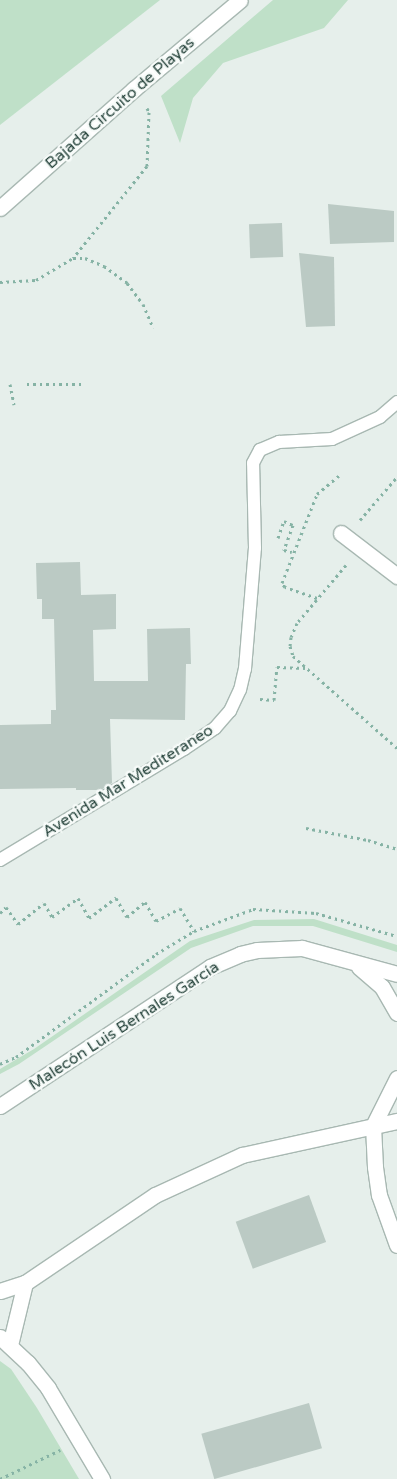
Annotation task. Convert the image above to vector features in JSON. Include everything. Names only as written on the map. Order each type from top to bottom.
[{"type":"street","name":"Bajada Circuito de Playas","points":[[0,208],[134,89],[240,0]]},
{"type":"street","points":[[341,533],[397,576]]},
{"type":"street","name":"Malecón Luis Bernales García","points":[[0,1106],[204,972],[240,954],[257,950],[291,947],[318,952],[397,974]]},
{"type":"street","points":[[347,960],[374,978],[389,997],[397,1013]]},
{"type":"street","points":[[397,1078],[373,1126],[374,1167],[379,1195],[397,1245]]},
{"type":"street","points":[[0,1291],[25,1283],[164,1191],[242,1156],[397,1121]]},
{"type":"street","points":[[25,1283],[5,1341],[48,1388],[102,1479]]},
{"type":"lane","name":"Avenida Mar Mediteraneo","points":[[0,860],[215,728],[230,711],[237,696],[244,669],[256,548],[253,463],[260,450],[279,442],[332,439],[380,417],[397,402]]},
{"type":"path","points":[[0,282],[36,280],[73,258],[146,166],[149,112],[134,89]]},
{"type":"path","points":[[73,258],[85,258],[104,266],[127,283],[143,304],[153,328]]},
{"type":"path","points":[[10,384],[14,406]]},
{"type":"path","points":[[27,384],[85,384]]},
{"type":"path","points":[[317,598],[289,589],[282,583],[292,552],[317,494],[341,474]]},
{"type":"path","points":[[358,526],[360,520],[397,477]]},
{"type":"path","points":[[256,548],[275,546],[284,521],[293,525],[284,550],[292,552]]},
{"type":"path","points":[[361,548],[297,624],[291,637],[290,646],[293,656],[305,668],[397,748]]},
{"type":"path","points":[[237,696],[274,700],[277,668],[305,668]]},
{"type":"path","points":[[306,828],[368,840],[397,849]]},
{"type":"path","points":[[0,913],[6,908],[18,924],[44,903],[52,916],[78,898],[89,918],[116,898],[127,917],[145,902],[156,922],[180,908],[194,931]]},
{"type":"path","points":[[0,1479],[80,1441]]},
{"type":"green space","points":[[0,0],[160,0],[0,125]]},
{"type":"green space","points":[[273,0],[348,0],[324,28],[223,63],[193,98],[180,143],[161,96]]},
{"type":"green space","points":[[314,919],[397,945],[397,952],[313,926],[253,926],[191,948],[19,1064],[0,1074],[0,1069],[34,1049],[190,941],[254,920]]},
{"type":"green space","points":[[0,1361],[11,1369],[37,1408],[79,1479],[0,1479]]},
{"type":"building","points":[[328,204],[394,211],[394,242],[330,244]]},
{"type":"building","points":[[282,223],[283,257],[250,258],[249,224]]},
{"type":"building","points":[[299,253],[334,257],[335,326],[306,327]]},
{"type":"building","points":[[80,562],[81,595],[116,594],[116,629],[93,630],[94,681],[148,681],[147,629],[190,628],[191,664],[186,664],[185,720],[110,719],[112,783],[101,790],[76,790],[76,788],[0,789],[0,725],[51,724],[51,710],[56,710],[54,619],[42,619],[42,599],[37,599],[36,563]]},
{"type":"building","points":[[309,1195],[326,1242],[253,1269],[236,1222]]},
{"type":"building","points":[[309,1403],[322,1448],[214,1479],[201,1434]]}]
